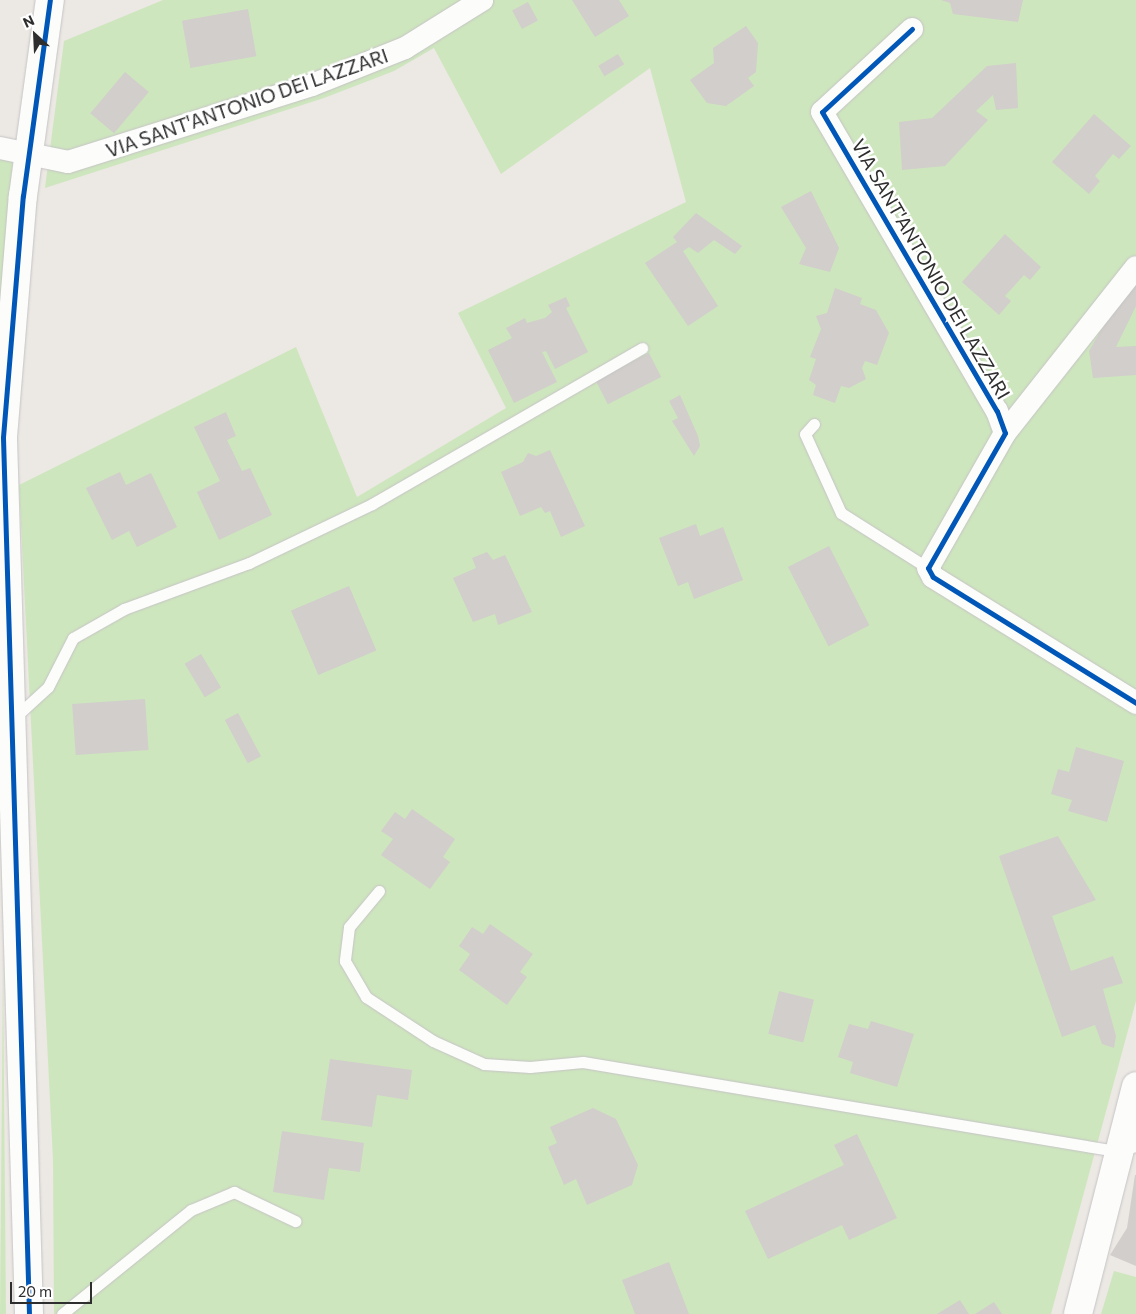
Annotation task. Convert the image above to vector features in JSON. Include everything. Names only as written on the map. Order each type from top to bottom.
[{"type":"street","points":[[29,1314],[6,719],[3,437],[30,157],[50,0]]},
{"type":"street","name":"VIA SANT'ANTONIO DEI LAZZARI","points":[[0,148],[30,157],[68,162],[312,84],[405,48],[482,0]]},
{"type":"street","name":"VIA SANT'ANTONIO DEI LAZZARI","points":[[912,29],[822,112],[997,411],[1005,434]]},
{"type":"street","name":"VIA SANT'ANTONIO DEI LAZZARI","points":[[928,568],[1005,434],[1136,267]]},
{"type":"street","points":[[928,568],[933,576],[1136,703]]},
{"type":"street","points":[[1078,1314],[1126,1148],[1136,1086]]},
{"type":"lane","points":[[6,719],[48,688],[72,638],[124,609],[248,563],[372,504],[642,348]]},
{"type":"lane","points":[[814,424],[805,434],[841,513],[928,568]]},
{"type":"lane","points":[[379,891],[349,927],[345,961],[366,997],[433,1041],[484,1064],[530,1068],[583,1062],[1126,1148]]},
{"type":"lane","points":[[62,1314],[191,1210],[234,1192],[295,1221]]},
{"type":"green space","points":[[163,0],[1136,0],[1136,1001],[1051,1314],[54,1314],[53,1160],[19,485],[296,347],[357,497],[506,408],[458,313],[686,202],[650,68],[501,174],[434,48],[394,71],[324,98],[45,188],[64,41]]},
{"type":"green space","points":[[0,158],[13,158],[0,311]]},
{"type":"green space","points":[[3,964],[6,1314],[0,1314]]},
{"type":"green space","points":[[1114,1271],[1136,1277],[1136,1314],[1101,1314]]},
{"type":"building","points":[[572,0],[619,0],[629,16],[595,37]]},
{"type":"building","points":[[941,0],[1023,0],[1018,22],[953,14],[950,3]]},
{"type":"building","points":[[528,2],[538,21],[522,29],[512,10]]},
{"type":"building","points":[[248,9],[256,56],[190,68],[182,21]]},
{"type":"building","points":[[746,26],[758,43],[756,72],[748,78],[754,86],[726,106],[707,103],[690,80],[714,63],[713,48]]},
{"type":"building","points":[[618,54],[624,64],[604,76],[598,66]]},
{"type":"building","points":[[1016,63],[1018,108],[996,110],[993,95],[976,111],[988,120],[945,166],[902,170],[899,122],[932,118],[987,66]]},
{"type":"building","points":[[125,72],[149,92],[114,133],[90,113]]},
{"type":"building","points":[[1094,114],[1131,146],[1119,159],[1113,154],[1095,176],[1100,181],[1089,194],[1052,162]]},
{"type":"building","points":[[811,191],[839,248],[830,272],[799,264],[806,248],[781,207]]},
{"type":"building","points":[[696,213],[742,246],[735,254],[714,240],[698,253],[689,247],[683,251],[718,306],[688,326],[645,263],[677,242],[673,237]]},
{"type":"building","points":[[1005,234],[1041,267],[1030,280],[1024,275],[1005,296],[1011,301],[999,315],[962,282]]},
{"type":"building","points":[[1136,280],[1136,306],[1116,347],[1136,346],[1136,375],[1093,378],[1089,351],[1125,289]]},
{"type":"building","points":[[835,288],[862,298],[860,304],[876,310],[889,333],[877,365],[865,361],[862,368],[866,379],[849,388],[841,386],[835,403],[813,395],[816,385],[809,380],[816,359],[810,357],[821,329],[816,316],[827,313]]},
{"type":"building","points":[[566,297],[570,306],[566,308],[588,352],[555,369],[546,351],[542,352],[557,382],[514,403],[488,350],[512,338],[506,328],[525,318],[527,323],[545,318],[552,312],[548,305]]},
{"type":"building","points":[[649,353],[661,377],[608,404],[596,380]]},
{"type":"building","points":[[680,395],[698,436],[700,446],[694,456],[672,421],[678,418],[669,401]]},
{"type":"building","points":[[226,412],[236,436],[227,440],[242,471],[250,468],[272,515],[219,540],[197,492],[220,481],[194,427]]},
{"type":"building","points":[[550,450],[585,526],[561,537],[550,511],[545,513],[541,507],[520,516],[501,472],[523,462],[528,453],[536,456]]},
{"type":"building","points":[[120,472],[126,485],[151,473],[177,527],[137,547],[129,531],[112,540],[86,488]]},
{"type":"building","points":[[696,524],[700,536],[723,527],[743,580],[694,599],[688,582],[678,586],[659,538]]},
{"type":"building","points":[[829,546],[869,625],[828,646],[788,567]]},
{"type":"building","points":[[487,552],[493,560],[505,555],[532,612],[498,625],[495,614],[473,622],[453,578],[476,568],[472,558]]},
{"type":"building","points":[[349,586],[376,650],[318,675],[291,611]]},
{"type":"building","points":[[201,654],[221,687],[205,697],[185,664]]},
{"type":"building","points":[[145,699],[149,750],[76,755],[72,704]]},
{"type":"building","points":[[238,713],[261,756],[248,763],[225,720]]},
{"type":"building","points":[[1076,747],[1124,761],[1107,822],[1068,811],[1072,800],[1051,794],[1058,769],[1069,772]]},
{"type":"building","points":[[412,809],[455,839],[443,857],[450,862],[430,889],[381,855],[393,839],[381,831],[395,812],[405,819]]},
{"type":"building","points":[[1058,836],[1096,900],[1052,916],[1071,971],[1113,956],[1123,983],[1103,989],[1116,1036],[1114,1048],[1102,1044],[1095,1025],[1062,1037],[999,856]]},
{"type":"building","points":[[490,924],[533,954],[520,972],[527,977],[507,1005],[459,970],[470,954],[459,946],[472,927],[483,934]]},
{"type":"building","points":[[779,991],[814,1000],[803,1042],[768,1034]]},
{"type":"building","points":[[871,1021],[914,1034],[897,1087],[850,1073],[853,1062],[838,1057],[849,1024],[868,1029]]},
{"type":"building","points":[[330,1059],[412,1070],[408,1100],[377,1095],[372,1127],[321,1120]]},
{"type":"building","points":[[593,1108],[616,1119],[638,1165],[632,1185],[587,1205],[576,1179],[564,1185],[548,1147],[557,1143],[550,1127]]},
{"type":"building","points":[[282,1131],[364,1143],[360,1172],[329,1168],[324,1200],[273,1192]]},
{"type":"building","points":[[857,1134],[897,1218],[849,1240],[842,1225],[768,1259],[745,1211],[844,1165],[834,1145]]},
{"type":"building","points":[[1135,1175],[1136,1266],[1110,1255],[1127,1228]]},
{"type":"building","points":[[669,1262],[689,1314],[635,1314],[622,1280]]},
{"type":"building","points":[[960,1300],[969,1314],[937,1314]]},
{"type":"building","points":[[994,1302],[1002,1314],[975,1314]]},
{"type":"cycle path","points":[[29,1314],[3,437],[23,196],[50,0]]},
{"type":"cycle path","points":[[912,29],[822,112],[997,411],[1005,433],[928,568],[933,577],[1136,703]]}]
